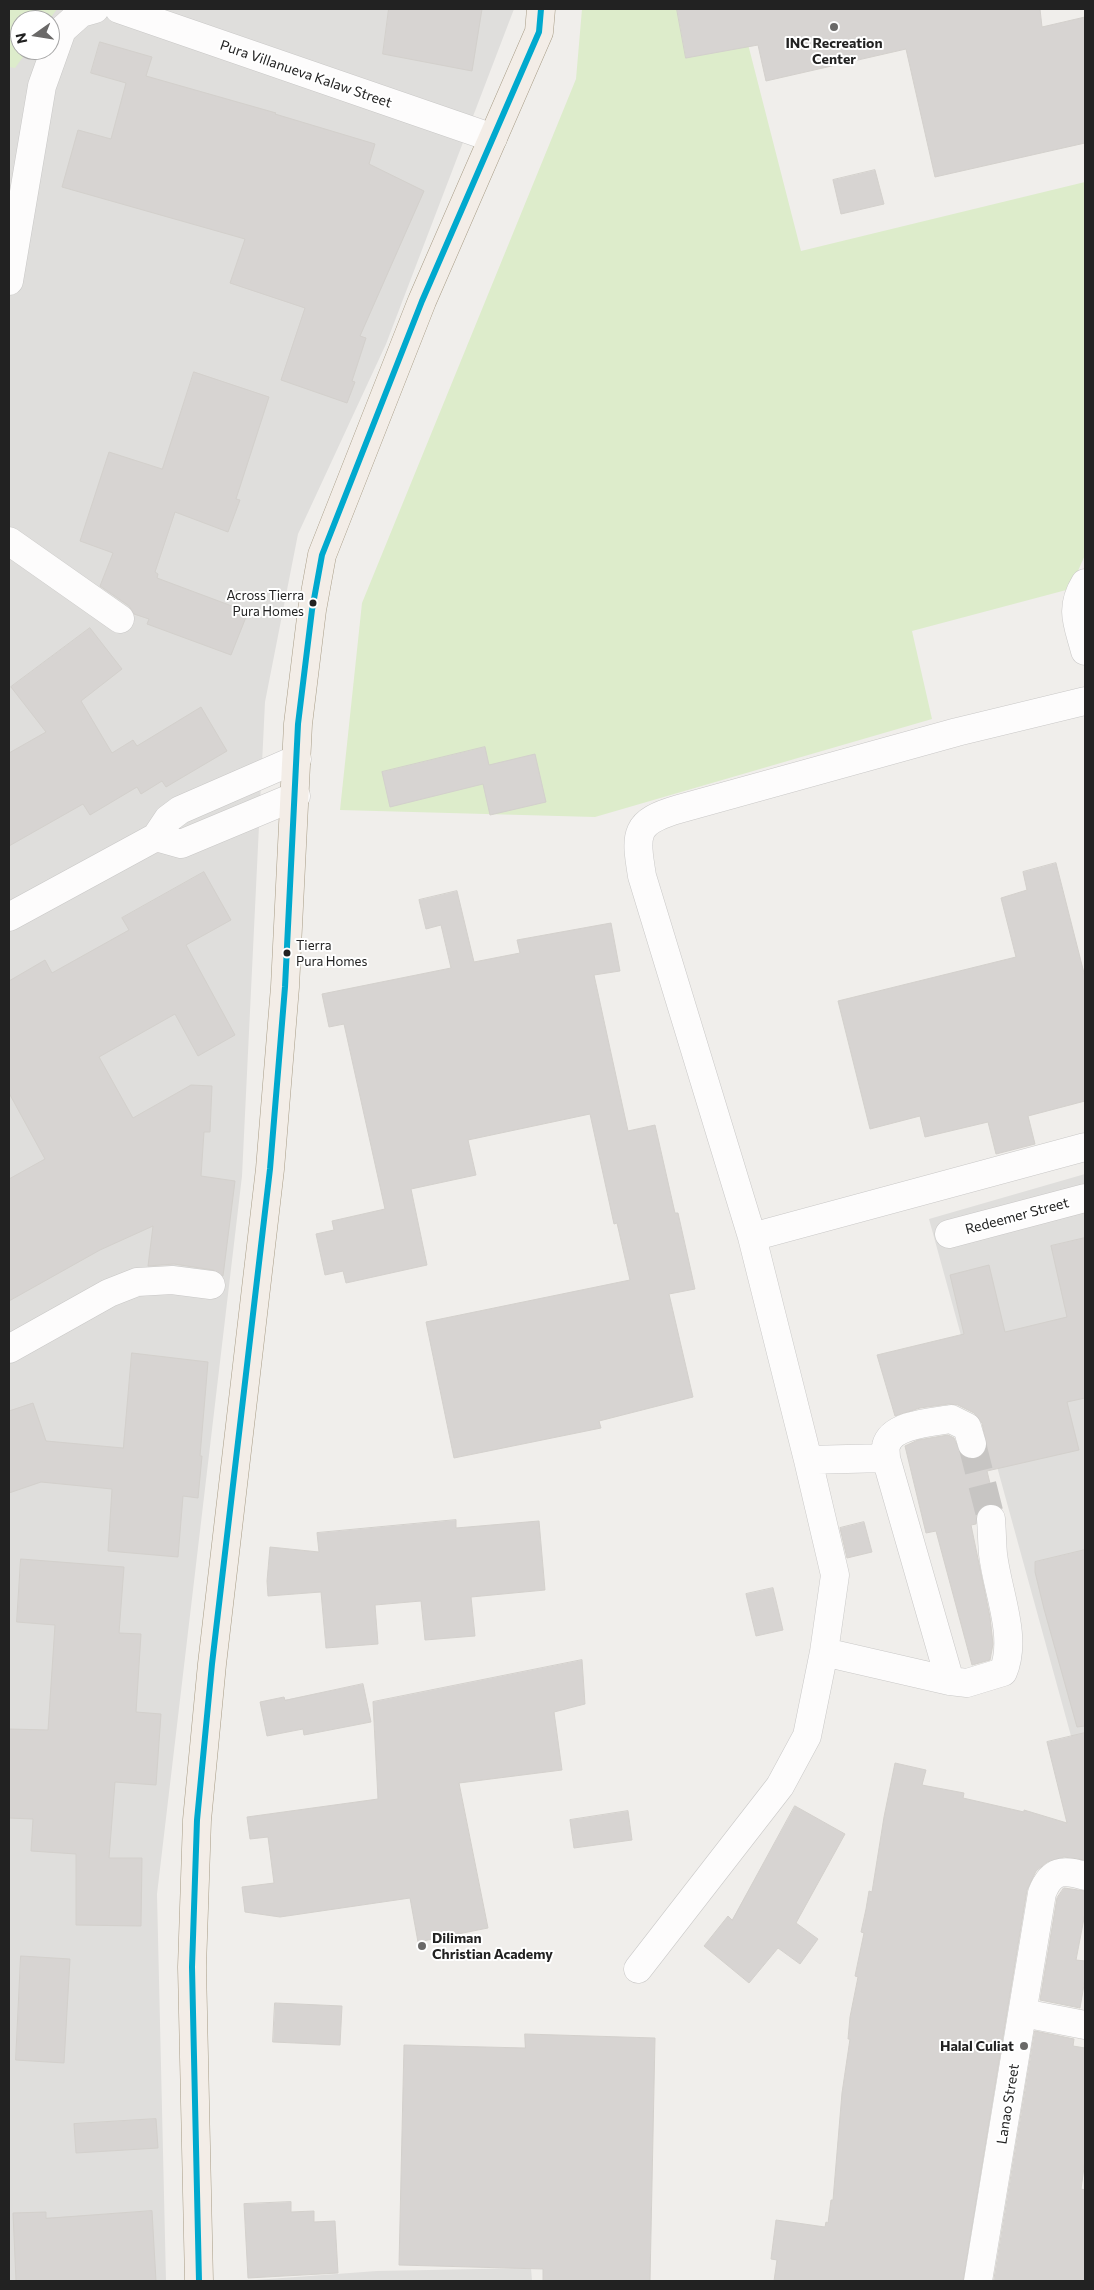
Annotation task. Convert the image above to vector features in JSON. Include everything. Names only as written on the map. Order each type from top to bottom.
[{"type":"main road","points":[[199,2281],[192,1967],[197,1820],[212,1664],[270,1169],[285,987],[296,796],[298,724],[312,610],[322,555],[422,301],[539,32],[542,9]]},
{"type":"street","points":[[9,281],[42,86],[62,30],[81,13],[95,9]]},
{"type":"street","name":"Pura Villanueva Kalaw Street","points":[[118,9],[493,138]]},
{"type":"street","points":[[9,541],[120,618]]},
{"type":"street","points":[[1085,583],[1074,612],[1085,651]]},
{"type":"street","points":[[638,1968],[780,1786],[807,1736],[824,1652],[835,1575],[752,1237],[642,876],[637,844],[643,825],[660,814],[957,732],[1085,701]]},
{"type":"street","points":[[9,917],[156,837],[168,819],[180,810],[297,759]]},
{"type":"street","points":[[156,837],[181,844],[296,796]]},
{"type":"street","points":[[752,1237],[1085,1147]]},
{"type":"street","name":"Redeemer Street","points":[[949,1234],[1085,1198]]},
{"type":"street","points":[[9,1349],[109,1293],[138,1282],[172,1280],[211,1285]]},
{"type":"street","points":[[950,1681],[886,1458],[886,1446],[890,1438],[899,1429],[951,1419],[966,1427],[972,1444]]},
{"type":"street","points":[[808,1460],[886,1458]]},
{"type":"street","points":[[824,1652],[950,1681],[967,1683],[1003,1672],[1008,1659],[1010,1644],[993,1554],[991,1519]]},
{"type":"street","name":"Lanao Street","points":[[978,2281],[1042,1893],[1047,1879],[1057,1873],[1072,1872],[1085,1876]]},
{"type":"street","points":[[1023,2013],[1085,2025]]},
{"type":"shaded area","points":[[9,9],[514,9],[386,344],[298,534],[265,702],[242,1176],[157,1894],[166,2281],[9,2281]]},
{"type":"shaded area","points":[[1085,1174],[1085,1787],[929,1219]]},
{"type":"shaded area","points":[[531,2268],[532,2281],[242,2281],[377,2271]]},
{"type":"green space","points":[[9,9],[57,9],[10,10],[10,60],[21,60],[15,68],[9,67]]},
{"type":"green space","points":[[582,9],[739,9],[801,251],[1085,182],[1085,555],[1070,589],[912,631],[932,719],[595,817],[340,810],[362,603],[576,79]]},
{"type":"building","points":[[389,9],[482,9],[472,71],[383,54]]},
{"type":"building","points":[[677,9],[1040,9],[1042,27],[1085,17],[1085,143],[935,177],[906,49],[766,81],[758,45],[686,58]]},
{"type":"building","points":[[100,42],[152,57],[146,76],[276,113],[375,144],[369,164],[424,191],[360,336],[366,338],[352,381],[355,382],[347,403],[281,380],[305,308],[230,283],[245,239],[62,187],[78,130],[111,139],[126,83],[91,73]]},
{"type":"building","points":[[875,170],[884,204],[841,214],[833,180]]},
{"type":"building","points":[[194,372],[269,397],[236,499],[240,500],[228,532],[175,512],[155,572],[158,574],[157,578],[248,612],[231,655],[147,624],[149,619],[134,614],[129,606],[100,586],[113,553],[80,541],[109,452],[162,469]]},
{"type":"building","points":[[90,628],[122,669],[81,701],[112,753],[133,740],[137,746],[201,707],[227,751],[166,787],[162,781],[141,794],[137,787],[90,815],[83,804],[9,846],[9,753],[46,732],[11,687]]},
{"type":"building","points":[[485,747],[489,765],[535,754],[546,802],[490,815],[483,784],[390,807],[382,772]]},
{"type":"building","points":[[1056,863],[1085,977],[1085,1101],[1028,1116],[1035,1144],[996,1154],[988,1122],[925,1137],[920,1116],[870,1129],[838,1001],[1016,957],[1001,898],[1027,890],[1023,872]]},
{"type":"building","points":[[204,872],[231,920],[186,945],[235,1035],[198,1056],[175,1014],[99,1057],[133,1118],[191,1085],[212,1086],[210,1132],[204,1132],[201,1176],[235,1181],[223,1276],[213,1270],[174,1264],[148,1266],[153,1226],[100,1250],[9,1301],[9,1179],[45,1159],[9,1093],[9,981],[45,960],[52,973],[129,930],[122,918]]},
{"type":"building","points":[[457,891],[474,962],[520,953],[517,940],[611,923],[620,971],[594,975],[628,1131],[655,1125],[695,1289],[669,1294],[693,1397],[599,1421],[601,1428],[454,1458],[426,1322],[630,1280],[617,1223],[614,1224],[590,1114],[468,1140],[476,1175],[411,1189],[427,1265],[346,1283],[343,1271],[325,1275],[316,1234],[334,1230],[332,1221],[385,1209],[344,1024],[329,1027],[322,994],[451,968],[441,925],[426,929],[419,900]]},
{"type":"building","points":[[1085,1238],[1085,1398],[1067,1402],[1079,1450],[987,1471],[995,1504],[982,1506],[977,1513],[976,1524],[971,1525],[990,1617],[993,1644],[990,1660],[972,1665],[936,1531],[926,1533],[905,1446],[918,1440],[948,1435],[954,1438],[962,1456],[969,1459],[977,1459],[984,1454],[987,1447],[982,1423],[974,1413],[958,1405],[949,1404],[920,1408],[895,1416],[877,1355],[964,1334],[950,1275],[989,1265],[1005,1332],[1067,1317],[1051,1246]]},
{"type":"building","points":[[132,1353],[208,1362],[198,1498],[183,1496],[178,1557],[108,1551],[112,1489],[41,1482],[9,1493],[9,1411],[33,1403],[46,1441],[123,1448]]},
{"type":"building","points":[[456,1520],[456,1528],[539,1521],[545,1590],[471,1597],[475,1636],[425,1640],[421,1601],[375,1605],[378,1644],[326,1648],[321,1592],[268,1596],[267,1581],[270,1547],[319,1552],[317,1533]]},
{"type":"building","points":[[864,1522],[872,1552],[847,1558],[840,1528]]},
{"type":"building","points":[[1085,1550],[1085,1726],[1077,1727],[1044,1609],[1035,1572],[1035,1562]]},
{"type":"building","points":[[21,1559],[124,1567],[119,1633],[141,1634],[136,1712],[161,1714],[156,1785],[115,1782],[109,1858],[142,1858],[141,1926],[76,1925],[76,1854],[31,1851],[33,1819],[9,1818],[9,1729],[48,1730],[55,1625],[17,1622]]},
{"type":"building","points":[[773,1588],[783,1630],[756,1636],[746,1594]]},
{"type":"building","points":[[582,1660],[585,1704],[554,1712],[562,1770],[459,1783],[488,1928],[418,1942],[410,1898],[280,1917],[245,1912],[242,1887],[274,1883],[268,1837],[250,1839],[247,1817],[378,1799],[373,1702]]},
{"type":"building","points":[[363,1684],[371,1722],[304,1735],[303,1729],[267,1736],[260,1702],[284,1697],[285,1700]]},
{"type":"building","points":[[1085,1733],[1085,1860],[1064,1857],[1047,1862],[1036,1871],[1027,1890],[963,2281],[774,2281],[777,2260],[771,2259],[776,2220],[825,2227],[826,2222],[828,2223],[831,2200],[833,2200],[842,2093],[850,2039],[848,2039],[850,2017],[858,1977],[855,1976],[864,1933],[861,1932],[869,1891],[872,1892],[895,1763],[926,1770],[922,1785],[964,1793],[963,1798],[1024,1812],[1024,1810],[1067,1823],[1047,1742]]},
{"type":"building","points":[[795,1806],[845,1834],[796,1923],[818,1939],[800,1964],[778,1948],[749,1983],[704,1946],[728,1916],[732,1920]]},
{"type":"building","points":[[628,1811],[632,1840],[574,1848],[570,1820]]},
{"type":"building","points":[[1064,1888],[1085,1891],[1085,1913],[1076,1960],[1085,1961],[1085,1979],[1080,2008],[1040,2000],[1057,1898]]},
{"type":"building","points":[[21,1956],[70,1959],[64,2063],[16,2060]]},
{"type":"building","points":[[275,2003],[342,2006],[340,2045],[273,2042]]},
{"type":"building","points":[[1035,2031],[1074,2039],[1073,2046],[1085,2048],[1085,2160],[1081,2189],[1085,2190],[1085,2281],[994,2281]]},
{"type":"building","points":[[525,2034],[655,2038],[650,2281],[543,2281],[543,2269],[399,2265],[404,2045],[525,2048]]},
{"type":"building","points":[[156,2119],[158,2148],[76,2153],[74,2124]]},
{"type":"building","points":[[291,2202],[291,2212],[314,2211],[314,2222],[335,2221],[338,2273],[248,2278],[244,2204]]},
{"type":"building","points":[[152,2211],[156,2281],[16,2281],[13,2213],[46,2212],[46,2218]]},
{"type":"tunnel","points":[[972,1444],[991,1519]]},
{"type":"transit line","points":[[199,2281],[192,1967],[197,1820],[212,1664],[270,1169],[285,987],[298,724],[312,610],[322,555],[422,301],[539,32],[541,9]]},
{"type":"place","name":"INC Recreation Center","points":[[834,27]]},
{"type":"place","name":"Across Tierra Pura Homes","points":[[313,603]]},
{"type":"place","name":"Tierra Pura Homes","points":[[287,953]]},
{"type":"place","name":"Diliman Christian Academy","points":[[422,1946]]},
{"type":"place","name":"Halal Culiat","points":[[1024,2046]]}]
